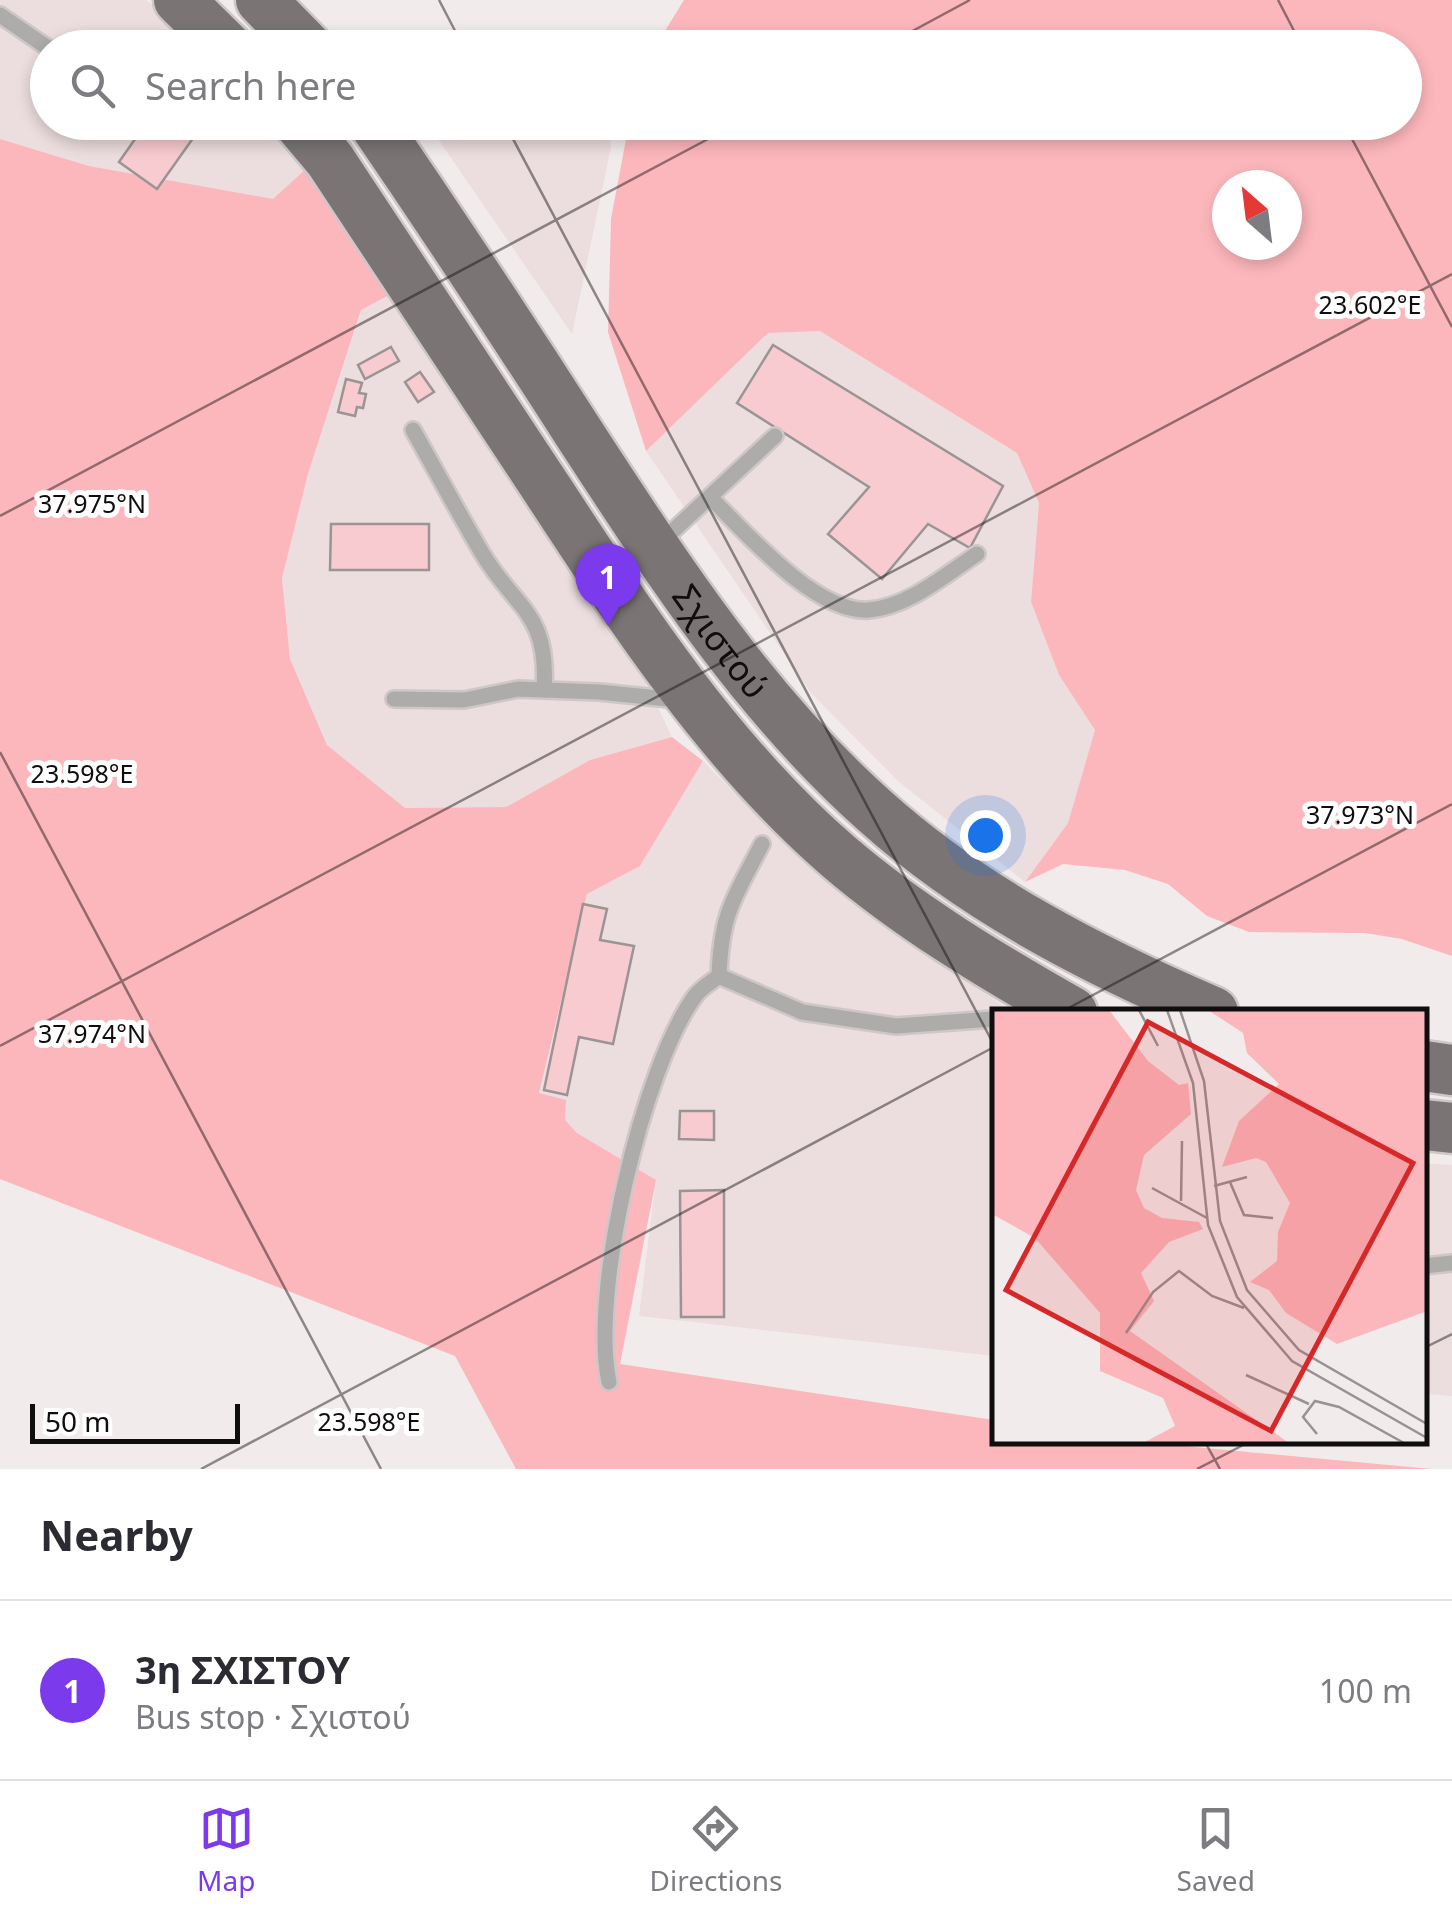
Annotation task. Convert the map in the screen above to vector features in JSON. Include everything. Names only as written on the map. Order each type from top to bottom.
[{"type":"main road","points":[[179,0],[210,30]]},
{"type":"main road","points":[[261,0],[290,30]]},
{"type":"main road","name":"Σχιστού","points":[[313,140],[605,577],[696,702],[770,788],[838,856],[915,914],[1055,1009]]},
{"type":"main road","name":"Σχιστού","points":[[384,140],[654,548],[758,689],[876,813],[945,865],[1029,921],[1119,972],[1206,1009]]},
{"type":"main road","points":[[1427,1066],[1452,1070]]},
{"type":"main road","points":[[1427,1125],[1452,1128]]},
{"type":"lane","points":[[0,16],[30,36]]},
{"type":"lane","points":[[413,430],[485,558],[528,610],[546,654],[544,690]]},
{"type":"lane","points":[[654,548],[775,436]]},
{"type":"lane","points":[[710,497],[802,582],[848,608],[871,610],[914,596],[977,554]]},
{"type":"lane","points":[[394,699],[464,700],[518,689],[614,693],[696,702]]},
{"type":"lane","points":[[610,1382],[603,1354],[612,1256],[633,1143],[675,1032],[697,994],[719,976],[720,936],[732,897],[762,844]]},
{"type":"lane","points":[[719,976],[802,1012],[896,1026],[992,1020]]},
{"type":"lane","points":[[1427,1266],[1452,1263]]},
{"type":"shaded area","points":[[0,0],[146,0],[183,30],[30,30],[30,140],[284,140],[307,168],[273,200],[89,166],[0,139]]},
{"type":"shaded area","points":[[684,0],[1452,0],[1452,956],[1402,939],[1365,933],[1249,932],[1207,916],[1168,884],[1125,870],[1063,864],[1025,882],[1068,823],[1095,730],[1059,675],[1031,602],[1039,503],[1017,453],[820,331],[768,333],[646,451],[608,332],[611,219],[626,140],[1422,140],[1422,30],[665,30]]},
{"type":"shaded area","points":[[0,139],[89,166],[273,199],[307,168],[391,294],[361,310],[308,474],[282,578],[290,659],[327,745],[405,808],[506,807],[590,760],[672,737],[703,761],[640,866],[587,894],[539,1093],[566,1100],[565,1120],[577,1133],[656,1180],[620,1364],[992,1420],[992,1444],[1163,1444],[1432,1469],[516,1469],[455,1356],[0,1179]]},
{"type":"shaded area","points":[[439,140],[610,140],[572,334]]},
{"type":"shaded area","points":[[391,294],[627,643],[672,737],[590,760],[506,807],[404,808],[327,745],[290,659],[282,578],[308,474],[362,309]]},
{"type":"shaded area","points":[[820,331],[1017,453],[1039,503],[1031,602],[1059,675],[1095,730],[1068,823],[1025,882],[898,781],[811,693],[646,451],[768,333]]},
{"type":"shaded area","points":[[703,761],[805,864],[930,957],[1008,1009],[992,1009],[992,1356],[639,1316],[656,1180],[577,1133],[539,1094],[587,894],[640,866]]},
{"type":"shaded area","points":[[1427,1163],[1452,1165],[1452,1396],[1427,1394]]},
{"type":"building","points":[[134,140],[192,140],[157,189],[119,162]]},
{"type":"building","points":[[773,345],[1003,486],[970,548],[928,524],[882,579],[828,534],[869,487],[737,403]]},
{"type":"building","points":[[391,347],[399,361],[365,379],[358,365]]},
{"type":"building","points":[[420,372],[434,392],[418,402],[405,382]]},
{"type":"building","points":[[346,379],[362,383],[359,393],[366,394],[363,408],[357,407],[355,416],[338,412]]},
{"type":"building","points":[[331,524],[429,524],[429,570],[330,570]]},
{"type":"building","points":[[583,904],[607,909],[600,940],[634,946],[613,1044],[579,1037],[567,1095],[544,1090]]},
{"type":"building","points":[[680,1111],[714,1111],[714,1140],[679,1139]]},
{"type":"building","points":[[724,1190],[724,1317],[681,1317],[680,1191]]},
{"type":"place","name":"3η ΣΧΙΣΤΟΥ","points":[[608,626]]}]
